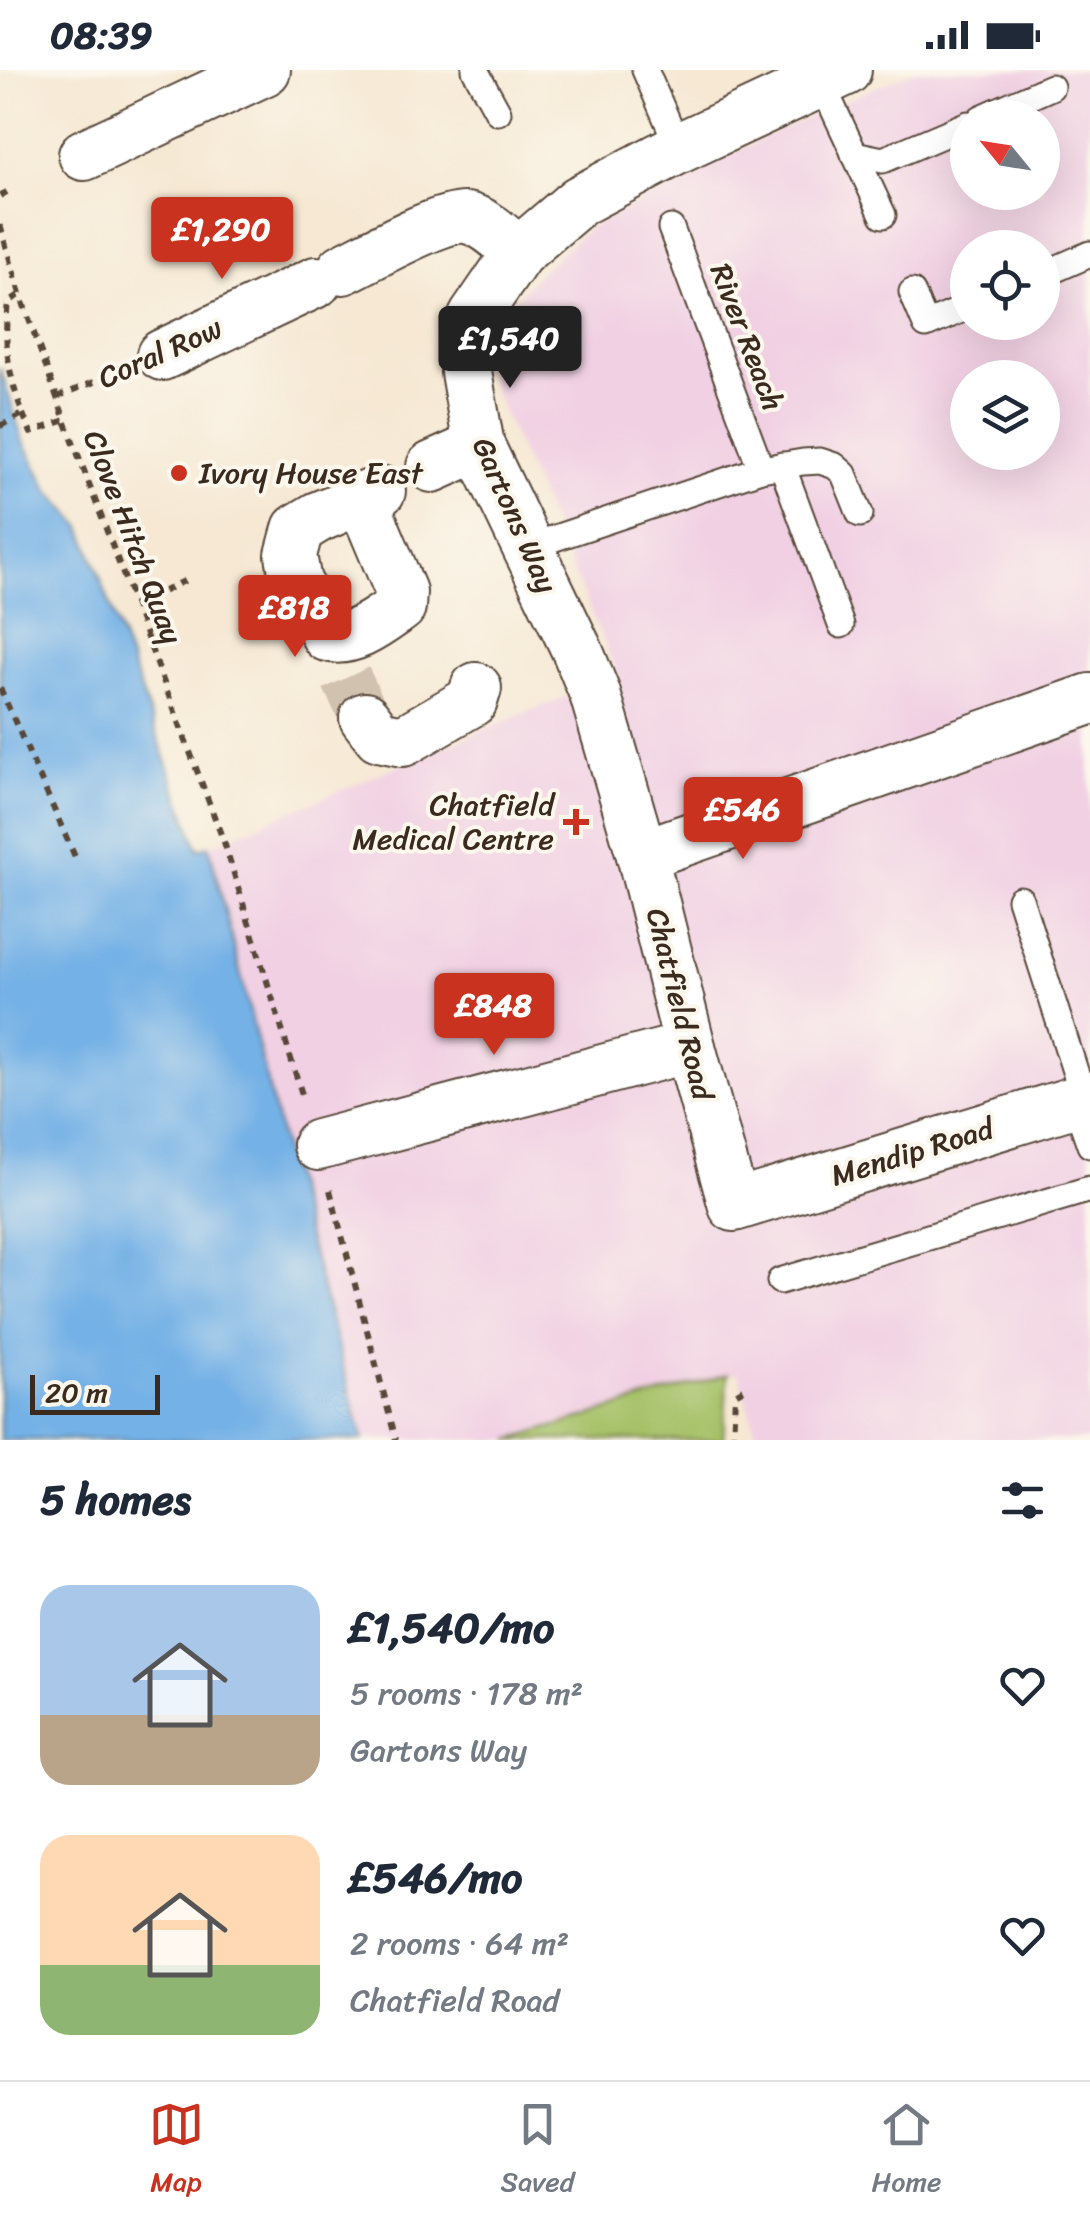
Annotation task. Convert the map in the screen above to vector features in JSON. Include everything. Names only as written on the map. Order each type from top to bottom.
[{"type":"street","points":[[84,155],[265,70]]},
{"type":"street","name":"Gartons Way","points":[[642,855],[595,694],[479,446],[466,372],[474,316],[518,252],[579,202],[679,148],[834,76]]},
{"type":"street","name":"Coral Row","points":[[162,355],[444,221],[467,218],[492,230],[518,252]]},
{"type":"street","points":[[432,467],[479,446]]},
{"type":"street","points":[[346,677],[338,639],[369,628],[400,607],[401,592],[371,495],[298,529],[292,556],[296,582],[346,677],[380,736],[404,741],[472,702],[476,688]]},
{"type":"street","points":[[642,855],[1090,699]]},
{"type":"street","name":"Chatfield Road","points":[[642,855],[734,1206]]},
{"type":"street","points":[[318,1145],[690,1048]]},
{"type":"street","name":"Mendip Road","points":[[734,1206],[1085,1111]]},
{"type":"lane","points":[[475,70],[498,112]]},
{"type":"lane","points":[[645,70],[679,148]]},
{"type":"lane","points":[[834,76],[854,154],[883,215]]},
{"type":"lane","points":[[1022,100],[1051,87]]},
{"type":"lane","points":[[854,154],[883,160],[950,132]]},
{"type":"lane","name":"River Reach","points":[[671,228],[841,625]]},
{"type":"lane","points":[[1060,266],[1090,254]]},
{"type":"lane","points":[[912,292],[926,325],[950,315]]},
{"type":"lane","points":[[528,547],[772,467],[820,461],[844,474],[860,514]]},
{"type":"lane","points":[[1020,899],[1085,1111]]},
{"type":"lane","points":[[780,1282],[1090,1190]]},
{"type":"path","points":[[0,196],[10,190]]},
{"type":"path","name":"Clove Hitch Quay","points":[[0,225],[65,420],[209,806]]},
{"type":"path","points":[[20,294],[8,303],[4,331],[20,416],[31,433],[65,420]]},
{"type":"path","name":"Coral Row","points":[[57,396],[162,355]]},
{"type":"path","points":[[0,426],[20,416]]},
{"type":"path","points":[[136,606],[186,580]]},
{"type":"path","points":[[0,688],[76,860]]},
{"type":"path","points":[[733,1440],[734,1394],[748,1386]]},
{"type":"shaded area","points":[[915,70],[1090,70],[1090,1440],[758,1440],[738,1372],[510,1440],[363,1440],[284,1150],[209,846],[619,676],[489,380],[490,346],[502,314],[587,229],[769,135]]},
{"type":"green space","points":[[728,1374],[723,1440],[510,1440]]},
{"type":"water","points":[[0,367],[22,438],[48,489],[82,527],[198,849],[209,846],[284,1150],[363,1440],[0,1440]]},
{"type":"tunnel","points":[[346,678],[365,718]]},
{"type":"place","name":"Ivory House East","points":[[179,473]]},
{"type":"place","name":"Chatfield Medical Centre","points":[[576,822]]}]
